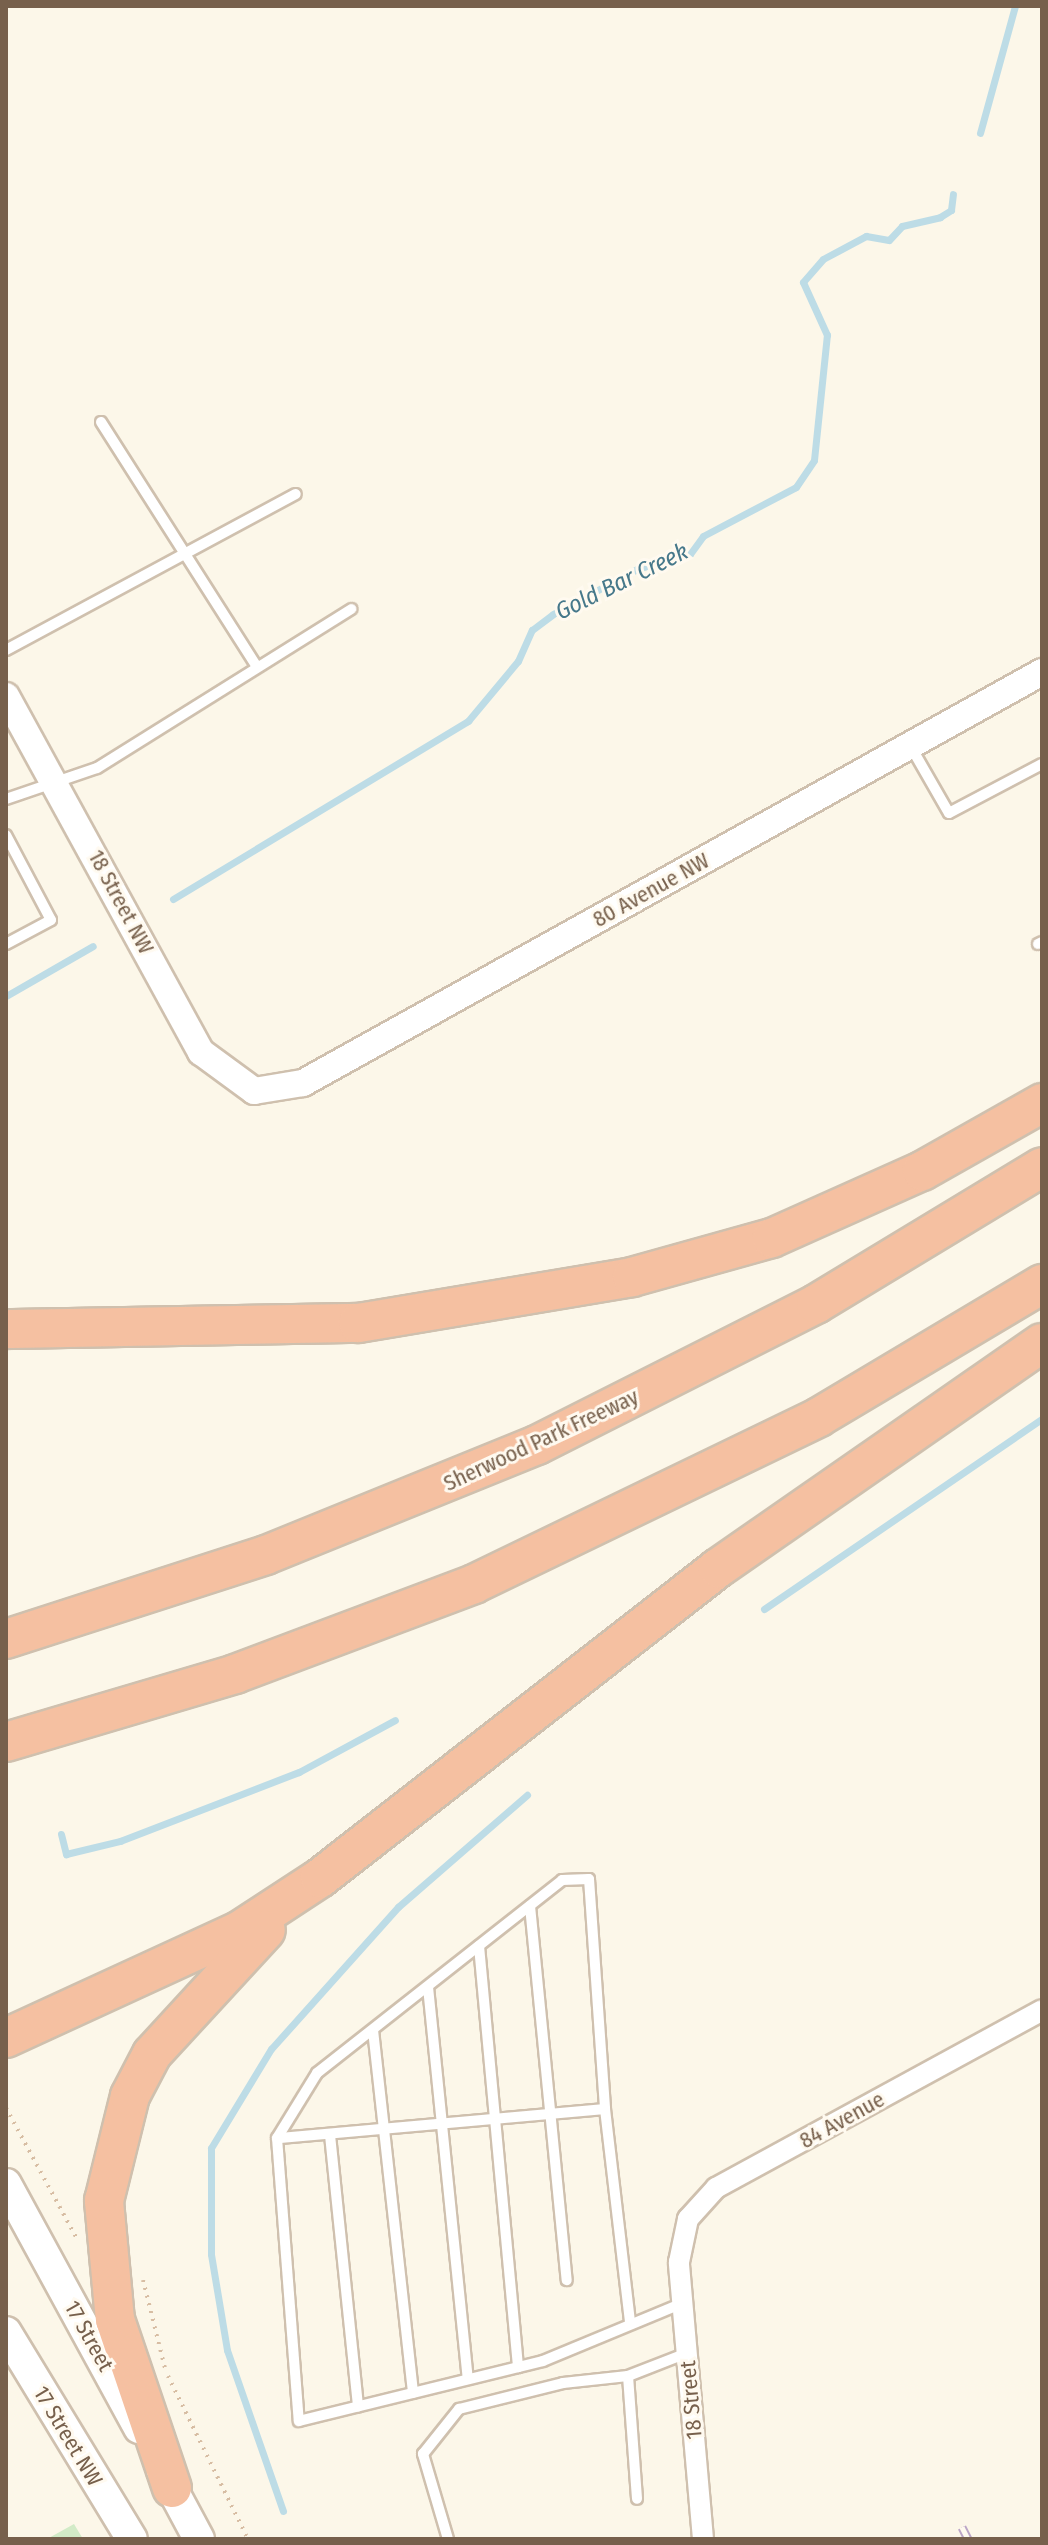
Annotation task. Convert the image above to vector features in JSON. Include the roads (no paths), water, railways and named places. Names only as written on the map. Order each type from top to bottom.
[{"type":"highway","points":[[6,1329],[358,1323],[632,1277],[772,1238],[922,1171],[1042,1103]]},
{"type":"highway","name":"Sherwood Park Freeway","points":[[6,1639],[266,1555],[537,1445],[816,1304],[1042,1167]]},
{"type":"highway","points":[[6,1742],[235,1674],[474,1584],[819,1417],[1042,1284]]},
{"type":"highway","points":[[6,2038],[239,1931],[320,1878],[718,1568],[1042,1343]]},
{"type":"highway","points":[[172,2488],[107,2281],[104,2201],[115,2147],[152,2054],[183,2012],[320,1878]]},
{"type":"main road","name":"17 Street","points":[[6,2184],[172,2488]]},
{"type":"main road","name":"17 Street NW","points":[[6,2332],[132,2539]]},
{"type":"main road","points":[[172,2488],[199,2539]]},
{"type":"street","name":"80 Avenue NW","points":[[254,1091],[303,1083],[1042,672]]},
{"type":"street","name":"18 Street NW","points":[[6,696],[201,1052],[254,1091]]},
{"type":"street","name":"84 Avenue","points":[[679,2262],[688,2219],[716,2188],[1042,2010]]},
{"type":"street","name":"18 Street","points":[[679,2262],[703,2539]]},
{"type":"lane","points":[[101,422],[257,667]]},
{"type":"lane","points":[[6,650],[296,494]]},
{"type":"lane","points":[[6,799],[97,768],[351,609]]},
{"type":"lane","points":[[910,745],[949,813],[1042,764]]},
{"type":"lane","points":[[6,835],[51,920],[6,944]]},
{"type":"lane","points":[[630,2323],[605,2109],[589,1879],[562,1880],[317,2073],[277,2138],[299,2421],[518,2367],[683,2303]]},
{"type":"lane","points":[[530,1906],[567,2280]]},
{"type":"lane","points":[[479,1946],[518,2367]]},
{"type":"lane","points":[[428,1987],[468,2379]]},
{"type":"lane","points":[[373,2030],[388,2128],[413,2393]]},
{"type":"lane","points":[[277,2138],[605,2109]]},
{"type":"lane","points":[[330,2135],[358,2407]]},
{"type":"lane","points":[[448,2539],[423,2454],[459,2409],[563,2383],[628,2376],[687,2353]]},
{"type":"lane","points":[[628,2376],[637,2499]]},
{"type":"waterway","name":"Gold Bar Creek","points":[[980,133],[1015,6]]},
{"type":"waterway","name":"Gold Bar Creek","points":[[173,899],[468,721],[518,661],[532,630],[553,614],[637,569],[690,554],[703,536],[796,487],[814,460],[827,335],[803,282],[823,259],[866,236],[889,240],[902,226],[940,217],[951,210],[953,194]]},
{"type":"waterway","name":"Gold Bar Creek","points":[[6,996],[93,946]]},
{"type":"waterway","points":[[764,1609],[1042,1419]]},
{"type":"waterway","points":[[61,1834],[66,1854],[120,1841],[299,1772],[395,1720]]},
{"type":"waterway","points":[[283,2511],[227,2350],[211,2254],[211,2148],[271,2049],[398,1907],[527,1795]]},
{"type":"railway","points":[[962,2527],[968,2539]]}]
